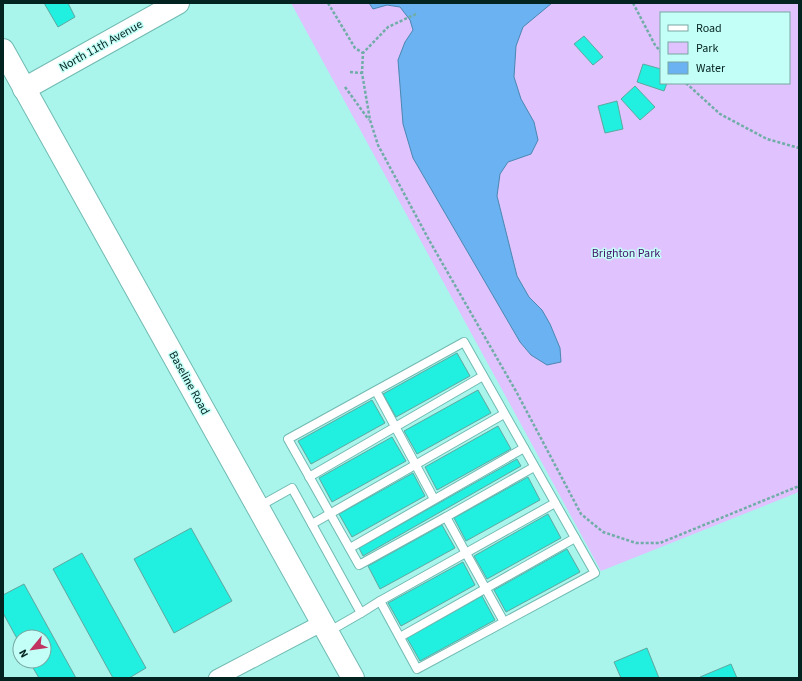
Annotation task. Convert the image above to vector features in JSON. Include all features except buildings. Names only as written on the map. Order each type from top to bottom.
[{"type":"main road","name":"North 11th Avenue","points":[[24,89],[178,3]]},
{"type":"main road","name":"Baseline Road","points":[[3,50],[353,678]]},
{"type":"street","points":[[218,678],[325,627]]},
{"type":"lane","points":[[380,601],[417,669],[594,573],[464,342],[288,439],[359,565],[534,467]]},
{"type":"lane","points":[[309,477],[483,376]]},
{"type":"lane","points":[[376,391],[434,500]]},
{"type":"lane","points":[[312,524],[504,414]]},
{"type":"lane","points":[[350,548],[524,448]]},
{"type":"lane","points":[[258,507],[292,488],[361,614]]},
{"type":"lane","points":[[325,627],[361,614],[380,601],[555,503]]},
{"type":"lane","points":[[446,516],[504,622]]},
{"type":"lane","points":[[400,637],[575,538]]},
{"type":"path","points":[[328,3],[355,48],[363,53]]},
{"type":"path","points":[[633,3],[660,51]]},
{"type":"path","points":[[416,14],[388,27],[363,53],[362,73],[370,120],[378,144],[429,240],[517,393],[581,514],[603,532],[636,543],[660,543],[799,486]]},
{"type":"path","points":[[350,72],[362,73]]},
{"type":"path","points":[[687,84],[720,114],[767,138],[799,148]]},
{"type":"path","points":[[345,87],[370,120]]},
{"type":"green space","name":"Brighton Park","points":[[291,3],[799,3],[799,492],[601,571]]},
{"type":"water","points":[[369,3],[552,3],[523,27],[516,46],[514,77],[521,99],[534,122],[538,140],[531,154],[508,162],[500,174],[497,196],[517,276],[529,297],[542,310],[550,324],[560,348],[561,362],[547,365],[531,355],[520,342],[413,158],[403,124],[398,60],[405,42],[413,30],[410,20],[400,7],[387,5],[373,9]]}]
